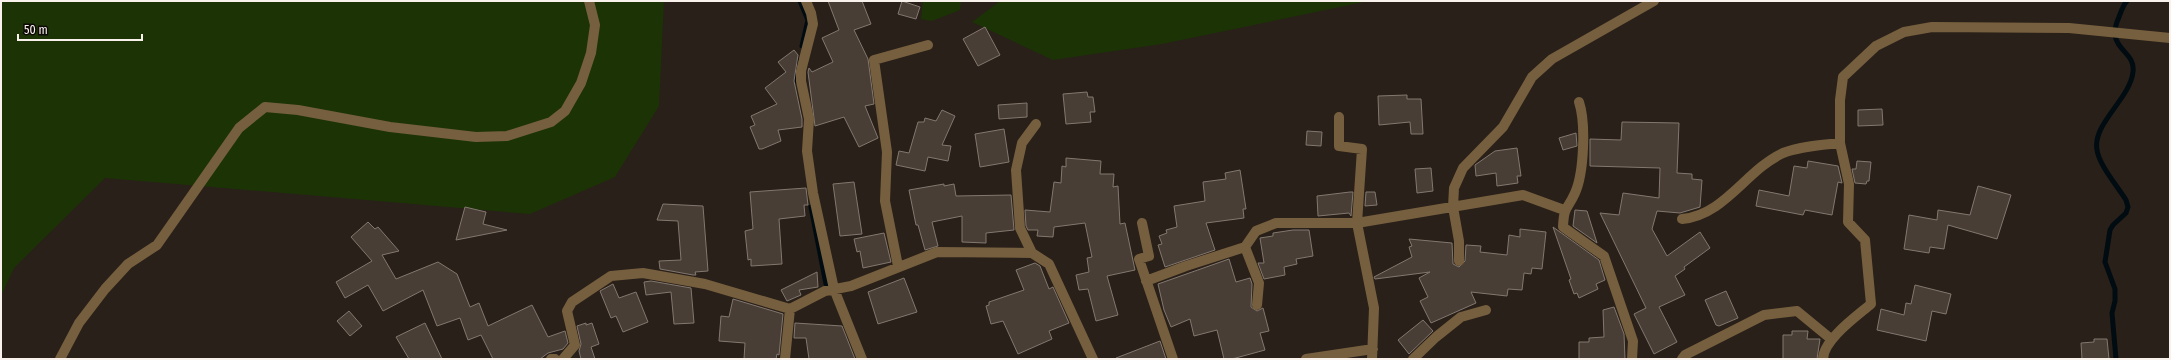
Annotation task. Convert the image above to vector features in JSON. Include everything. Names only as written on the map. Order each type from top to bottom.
[{"type":"street","points":[[60,359],[79,323],[105,289],[128,264],[157,245],[239,128],[265,107],[298,110],[390,127],[476,137],[507,136],[551,122],[565,111],[581,83],[591,53],[595,25],[589,1]]},
{"type":"street","points":[[806,1],[811,13],[813,24],[801,71],[809,119],[808,164],[834,289],[862,359]]},
{"type":"street","points":[[1459,261],[1459,241],[1453,207],[1454,188],[1463,168],[1503,127],[1532,77],[1552,58],[1654,1]]},
{"type":"street","points":[[1823,359],[1823,352],[1831,340],[1871,304],[1865,240],[1848,222],[1849,184],[1840,143],[1840,100],[1843,77],[1876,46],[1904,32],[1939,27],[2069,28],[2170,38]]},
{"type":"street","points":[[898,266],[885,201],[887,152],[874,60],[928,45]]},
{"type":"street","points":[[1579,102],[1584,131],[1579,178],[1575,194],[1564,210],[1563,227],[1604,256],[1633,341],[1632,359]]},
{"type":"street","points":[[1306,359],[1372,354],[1374,308],[1357,223],[1362,149],[1339,146],[1340,117]]},
{"type":"street","points":[[1036,124],[1022,143],[1016,170],[1020,228],[1032,253],[1049,264],[1093,359]]},
{"type":"street","points":[[1682,219],[1694,218],[1709,212],[1763,166],[1783,153],[1804,147],[1840,143]]},
{"type":"street","points":[[1146,281],[1245,247],[1256,231],[1276,223],[1357,223],[1523,195],[1564,210]]},
{"type":"street","points":[[1142,223],[1150,256],[1139,259],[1173,359]]},
{"type":"street","points":[[1245,247],[1259,283],[1257,305]]},
{"type":"street","points":[[563,359],[575,345],[567,311],[569,306],[572,302],[611,276],[642,273],[705,284],[790,309],[825,292],[851,286],[898,266],[937,252],[1032,253]]},
{"type":"street","points":[[785,359],[790,309]]},
{"type":"street","points":[[1413,359],[1436,337],[1461,317],[1486,310]]},
{"type":"street","points":[[1682,359],[1685,355],[1764,315],[1797,311],[1831,340]]},
{"type":"green space","points":[[1,1],[664,1],[659,106],[615,177],[530,214],[105,178],[14,268],[1,296]]},
{"type":"green space","points":[[923,1],[961,1],[960,10],[932,21],[921,19]]},
{"type":"green space","points":[[1000,1],[1369,1],[1162,44],[1053,60],[972,22]]},
{"type":"building","points":[[828,1],[862,1],[871,24],[854,30],[868,59],[874,104],[865,106],[878,138],[859,147],[844,117],[815,126],[808,72],[809,68],[812,72],[833,62],[822,38],[839,30]]},
{"type":"building","points":[[902,1],[920,7],[916,19],[898,14]]},
{"type":"building","points":[[985,27],[1000,55],[978,66],[963,39]]},
{"type":"building","points":[[794,50],[798,55],[794,81],[802,119],[802,127],[778,130],[781,141],[759,149],[750,127],[755,125],[751,116],[777,104],[765,88],[786,72],[778,62]]},
{"type":"building","points":[[1087,92],[1088,97],[1093,97],[1095,112],[1090,112],[1091,122],[1066,124],[1063,94]]},
{"type":"building","points":[[1407,95],[1407,99],[1421,99],[1423,134],[1411,134],[1410,122],[1379,125],[1378,96]]},
{"type":"building","points":[[1027,103],[1027,117],[999,119],[998,105]]},
{"type":"building","points":[[1882,109],[1883,125],[1858,126],[1858,110]]},
{"type":"building","points":[[942,110],[955,116],[942,145],[951,146],[948,161],[928,157],[925,171],[896,165],[899,151],[909,153],[918,122],[924,122],[925,118],[936,121]]},
{"type":"building","points":[[1622,122],[1679,123],[1677,173],[1692,174],[1692,179],[1702,180],[1700,207],[1680,213],[1657,211],[1652,229],[1667,256],[1700,232],[1710,248],[1684,267],[1685,269],[1675,276],[1685,295],[1659,307],[1677,342],[1654,354],[1634,314],[1646,308],[1600,213],[1619,215],[1623,193],[1659,198],[1660,168],[1590,166],[1590,139],[1621,140]]},
{"type":"building","points":[[1004,129],[1009,162],[980,167],[975,134]]},
{"type":"building","points":[[1307,131],[1322,132],[1321,146],[1306,145]]},
{"type":"building","points":[[1576,133],[1577,146],[1563,150],[1559,138]]},
{"type":"building","points":[[1517,148],[1521,176],[1517,176],[1518,183],[1497,186],[1496,173],[1476,176],[1475,165],[1495,151]]},
{"type":"building","points":[[1066,158],[1101,161],[1100,174],[1114,174],[1113,187],[1118,186],[1120,224],[1125,223],[1135,270],[1107,276],[1118,315],[1096,321],[1088,289],[1079,290],[1076,275],[1089,272],[1087,258],[1092,257],[1085,223],[1054,227],[1053,237],[1037,236],[1038,230],[1028,230],[1026,226],[1025,210],[1050,212],[1054,182],[1061,183],[1062,166],[1066,167]]},
{"type":"building","points":[[1808,161],[1838,166],[1842,183],[1838,182],[1832,215],[1805,210],[1803,215],[1756,206],[1759,190],[1789,196],[1794,166],[1807,168]]},
{"type":"building","points":[[1857,161],[1871,162],[1869,181],[1867,181],[1866,184],[1855,183],[1852,169],[1856,169]]},
{"type":"building","points":[[1431,168],[1433,191],[1417,193],[1415,169]]},
{"type":"building","points":[[1240,170],[1246,209],[1243,209],[1244,218],[1206,223],[1215,250],[1165,267],[1158,245],[1162,244],[1159,236],[1167,233],[1166,230],[1177,227],[1174,206],[1205,201],[1203,182],[1226,179],[1225,173]]},
{"type":"building","points":[[854,182],[862,234],[840,236],[833,184]]},
{"type":"building","points":[[944,184],[944,186],[954,184],[956,196],[1011,195],[1014,230],[986,233],[986,243],[962,242],[962,216],[932,222],[938,246],[925,250],[918,225],[916,225],[909,190]]},
{"type":"building","points":[[1978,186],[2011,195],[1997,239],[1948,225],[1944,249],[1930,247],[1929,253],[1904,249],[1909,215],[1937,220],[1938,210],[1970,215]]},
{"type":"building","points":[[806,188],[808,205],[804,205],[805,216],[779,219],[782,264],[751,266],[751,259],[748,260],[745,231],[753,229],[750,192]]},
{"type":"building","points":[[1353,192],[1351,216],[1349,213],[1318,216],[1317,196]]},
{"type":"building","points":[[1366,192],[1375,192],[1377,205],[1365,206]]},
{"type":"building","points":[[663,204],[703,206],[708,271],[695,272],[696,275],[693,275],[660,269],[659,261],[681,260],[678,221],[657,220]]},
{"type":"building","points":[[465,207],[486,212],[483,224],[507,230],[456,240]]},
{"type":"building","points":[[1575,210],[1587,211],[1597,243],[1573,226]]},
{"type":"building","points":[[368,222],[375,229],[378,227],[399,251],[382,255],[396,279],[438,262],[457,274],[470,307],[479,303],[488,326],[532,305],[548,337],[565,331],[568,343],[563,349],[548,353],[540,359],[493,359],[481,335],[468,340],[460,318],[437,326],[423,290],[383,311],[368,285],[345,298],[336,282],[372,261],[351,237]]},
{"type":"building","points":[[1553,227],[1599,260],[1605,280],[1596,284],[1598,289],[1579,298],[1577,293],[1574,294],[1569,280],[1571,279]]},
{"type":"building","points":[[1520,229],[1546,232],[1542,269],[1532,268],[1531,274],[1524,273],[1522,290],[1508,289],[1507,296],[1471,292],[1476,303],[1431,323],[1420,301],[1428,297],[1419,278],[1430,272],[1375,279],[1374,277],[1412,257],[1409,247],[1412,246],[1409,239],[1452,243],[1453,264],[1459,267],[1465,261],[1466,245],[1481,246],[1480,252],[1507,255],[1509,235],[1520,237]]},
{"type":"building","points":[[1293,230],[1309,230],[1313,256],[1296,259],[1297,264],[1284,267],[1285,275],[1264,279],[1258,263],[1264,263],[1260,238],[1273,236],[1273,233]]},
{"type":"building","points":[[884,233],[891,262],[863,268],[860,251],[857,252],[854,239]]},
{"type":"building","points":[[1229,259],[1236,282],[1250,278],[1252,284],[1251,307],[1257,311],[1263,308],[1269,331],[1260,333],[1265,350],[1232,359],[1224,359],[1217,330],[1194,336],[1190,319],[1171,327],[1164,310],[1158,284]]},
{"type":"building","points":[[1035,263],[1040,266],[1049,289],[1053,287],[1069,323],[1049,331],[1052,339],[1018,354],[1003,321],[991,324],[986,306],[989,305],[989,302],[1024,290],[1016,270]]},
{"type":"building","points":[[817,272],[818,287],[799,290],[801,295],[787,301],[781,290]]},
{"type":"building","points":[[904,278],[917,312],[878,324],[868,292]]},
{"type":"building","points":[[651,281],[691,288],[694,323],[674,324],[671,292],[646,295],[644,282]]},
{"type":"building","points":[[613,284],[619,298],[636,292],[648,322],[623,332],[616,316],[611,318],[600,291]]},
{"type":"building","points":[[1915,285],[1951,294],[1946,314],[1932,311],[1926,341],[1877,330],[1881,309],[1904,315],[1906,303],[1911,304]]},
{"type":"building","points":[[1726,291],[1738,318],[1719,326],[1716,325],[1705,300]]},
{"type":"building","points":[[733,299],[783,314],[779,355],[777,354],[776,359],[744,359],[745,343],[719,341],[721,316],[729,317]]},
{"type":"building","points":[[1614,307],[1624,334],[1625,359],[1579,359],[1579,342],[1589,342],[1589,338],[1604,337],[1603,310]]},
{"type":"building","points":[[349,311],[362,326],[350,336],[337,321]]},
{"type":"building","points":[[1423,320],[1433,331],[1409,354],[1398,340]]},
{"type":"building","points":[[425,323],[442,359],[409,359],[396,337]]},
{"type":"building","points":[[586,323],[586,325],[592,323],[599,344],[591,347],[595,359],[581,359],[579,351],[581,344],[577,326]]},
{"type":"building","points":[[795,323],[842,326],[855,359],[809,359],[806,338],[794,338]]},
{"type":"building","points":[[1792,331],[1808,331],[1807,339],[1820,339],[1817,359],[1783,359],[1783,335],[1792,335]]},
{"type":"building","points":[[2094,339],[2107,339],[2109,359],[2082,359],[2081,343],[2094,342]]},
{"type":"building","points":[[1160,341],[1166,359],[1116,358]]},
{"type":"waterway","points":[[800,1],[808,20],[802,46]]},
{"type":"waterway","points":[[2116,359],[2112,313],[2115,301],[2115,289],[2105,262],[2110,230],[2113,225],[2126,213],[2128,207],[2126,200],[2109,176],[2098,156],[2097,140],[2105,121],[2125,92],[2133,72],[2133,64],[2118,43],[2115,36],[2115,28],[2123,7],[2127,1]]},
{"type":"waterway","points":[[797,81],[795,71],[799,61]]},
{"type":"waterway","points":[[811,207],[826,284]]}]
